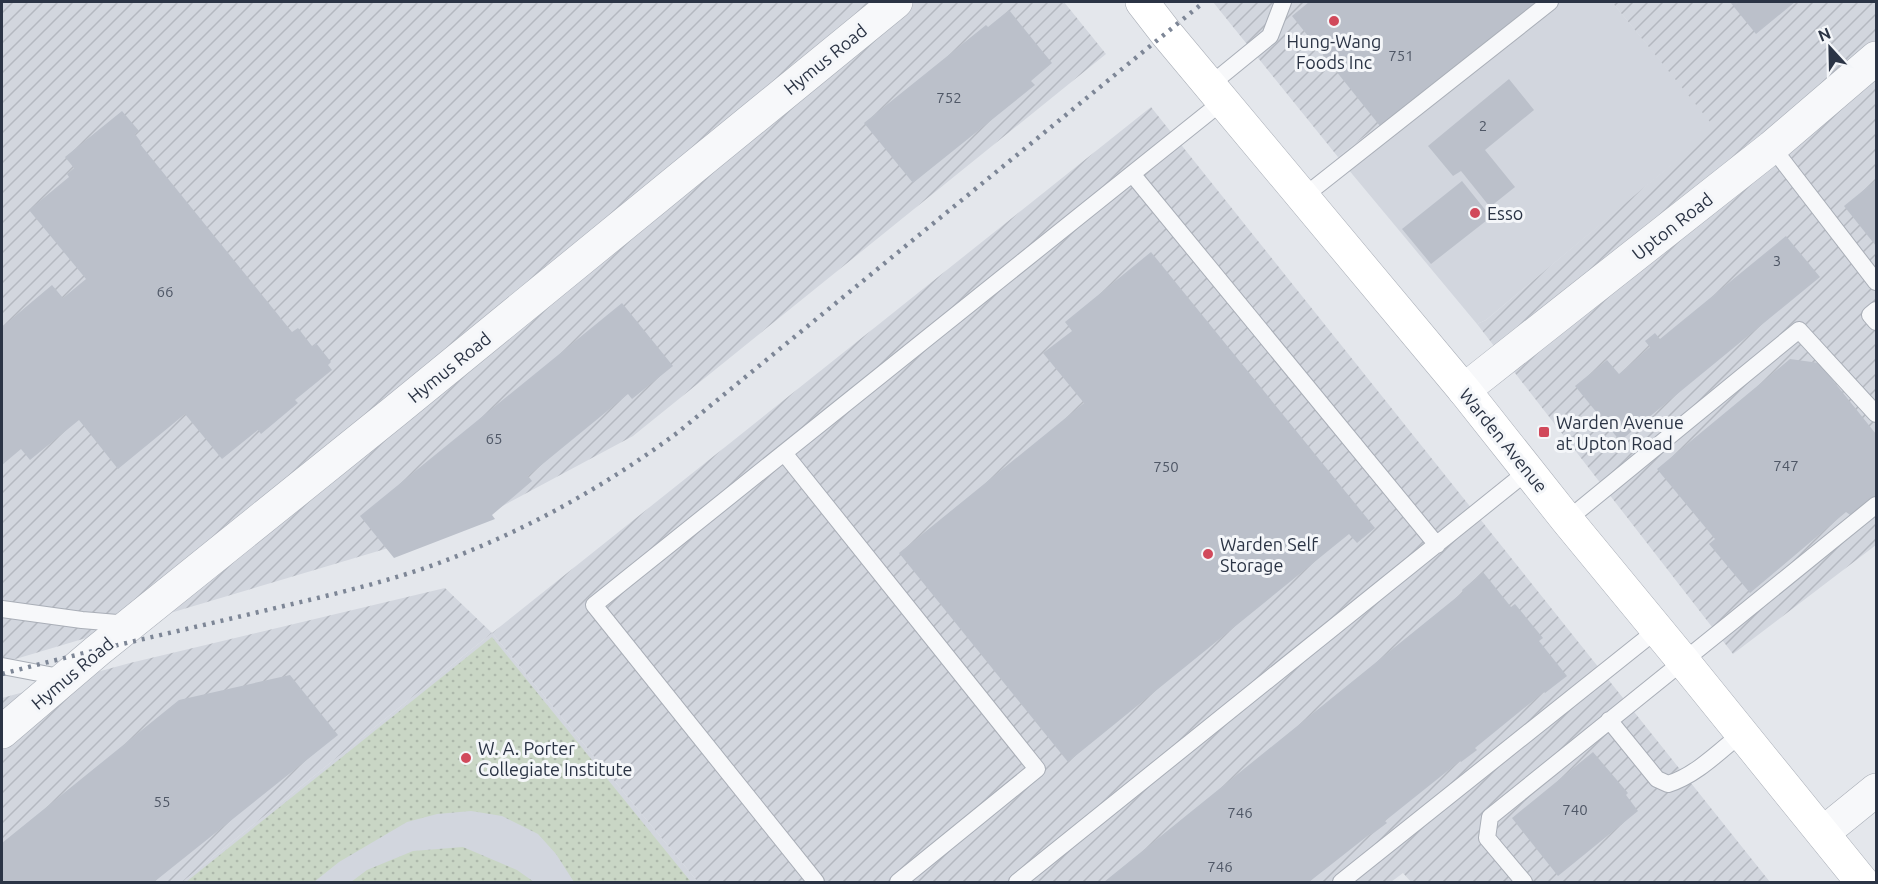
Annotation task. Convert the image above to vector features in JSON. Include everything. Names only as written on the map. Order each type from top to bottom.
[{"type":"main road","name":"Warden Avenue","points":[[1142,2],[1464,390],[1862,882]]},
{"type":"street","name":"Hymus Road","points":[[2,732],[65,678],[896,2]]},
{"type":"street","name":"Upton Road","points":[[1464,390],[1772,147],[1876,58]]},
{"type":"street","points":[[1823,834],[1876,790]]},
{"type":"lane","points":[[816,882],[594,605],[1132,174],[1216,93],[1270,36],[1283,2]]},
{"type":"lane","points":[[1303,198],[1550,2]]},
{"type":"lane","points":[[1772,147],[1876,282]]},
{"type":"lane","points":[[1132,174],[1437,545]]},
{"type":"lane","points":[[1876,310],[1870,315],[1876,322]]},
{"type":"lane","points":[[1567,520],[1799,330],[1876,414]]},
{"type":"lane","points":[[784,453],[1037,769],[898,882]]},
{"type":"lane","points":[[1017,882],[1529,470]]},
{"type":"lane","points":[[1524,882],[1487,838],[1490,817],[1876,505]]},
{"type":"lane","points":[[2,609],[130,625]]},
{"type":"lane","points":[[1341,882],[1658,629]]},
{"type":"lane","points":[[2,666],[65,678]]},
{"type":"lane","points":[[1609,720],[1657,779],[1668,784],[1699,767],[1742,733]]},
{"type":"shaded area","points":[[2,2],[1064,2],[1106,54],[633,436],[469,524],[2,663]]},
{"type":"shaded area","points":[[1213,2],[1536,2],[1338,157]]},
{"type":"shaded area","points":[[1536,2],[1612,2],[1716,128],[1486,320],[1477,324],[1338,157]]},
{"type":"shaded area","points":[[1612,2],[1876,2],[1876,545],[1733,654],[1477,324],[1486,320],[1715,128]]},
{"type":"shaded area","points":[[1151,107],[1770,882],[1411,882],[1403,873],[1391,882],[698,882],[492,633]]},
{"type":"shaded area","points":[[445,588],[492,633],[182,882],[2,882],[2,698],[130,663]]},
{"type":"shaded area","name":"W. A. Porter Collegiate Institute","points":[[492,633],[698,882],[182,882]]},
{"type":"green space","name":"W. A. Porter Collegiate Institute","points":[[492,637],[691,882],[574,882],[556,854],[538,834],[502,816],[471,811],[437,814],[407,822],[339,862],[314,882],[186,882]]},
{"type":"green space","points":[[463,847],[517,870],[534,882],[351,882],[367,870],[413,851]]},
{"type":"building","points":[[1309,2],[1545,2],[1380,126],[1292,16]]},
{"type":"building","points":[[1730,2],[1795,2],[1756,34]]},
{"type":"building","points":[[1009,10],[1052,63],[1031,81],[1035,85],[913,183],[864,123],[986,25],[988,27]]},
{"type":"building","points":[[1509,79],[1534,110],[1485,150],[1515,187],[1490,207],[1461,171],[1453,176],[1428,146]]},
{"type":"building","points":[[122,111],[139,131],[135,134],[140,144],[292,332],[298,328],[312,346],[316,343],[331,362],[328,365],[332,370],[295,400],[298,403],[261,434],[258,430],[222,459],[185,414],[118,469],[79,420],[30,460],[21,449],[2,465],[2,327],[52,285],[63,298],[86,279],[29,210],[69,177],[67,174],[74,168],[65,157]]},
{"type":"building","points":[[1876,180],[1876,246],[1844,206]]},
{"type":"building","points":[[1462,181],[1491,217],[1431,264],[1402,229]]},
{"type":"building","points":[[1786,236],[1820,277],[1620,441],[1575,386],[1607,360],[1619,374],[1650,347],[1645,341],[1655,333],[1660,339]]},
{"type":"building","points":[[1151,252],[1375,528],[1357,543],[1349,534],[1068,762],[899,553],[1084,403],[1043,353],[1072,331],[1065,322]]},
{"type":"building","points":[[622,303],[673,366],[632,399],[628,394],[528,476],[532,481],[492,515],[495,519],[394,558],[360,516]]},
{"type":"building","points":[[1790,359],[1819,363],[1876,434],[1876,495],[1853,517],[1846,512],[1750,593],[1709,544],[1715,539],[1657,469]]},
{"type":"building","points":[[1483,572],[1511,607],[1515,604],[1543,638],[1539,641],[1567,676],[1475,748],[1477,750],[1460,761],[1385,821],[1387,823],[1309,882],[1104,882],[1463,592],[1462,590]]},
{"type":"building","points":[[290,675],[338,735],[154,882],[2,882],[2,843],[179,700]]},
{"type":"building","points":[[1593,752],[1628,793],[1626,795],[1638,811],[1558,876],[1512,818]]},
{"type":"railway","points":[[2,674],[385,580],[459,555],[556,510],[618,474],[677,433],[1204,2]]},
{"type":"place","name":"Hung-Wang Foods Inc","points":[[1334,21]]},
{"type":"place","name":"Esso","points":[[1475,213]]},
{"type":"place","name":"Warden Avenue at Upton Road","points":[[1544,432]]},
{"type":"place","name":"Warden Self Storage","points":[[1208,554]]},
{"type":"place","name":"W. A. Porter Collegiate Institute","points":[[466,758]]}]
